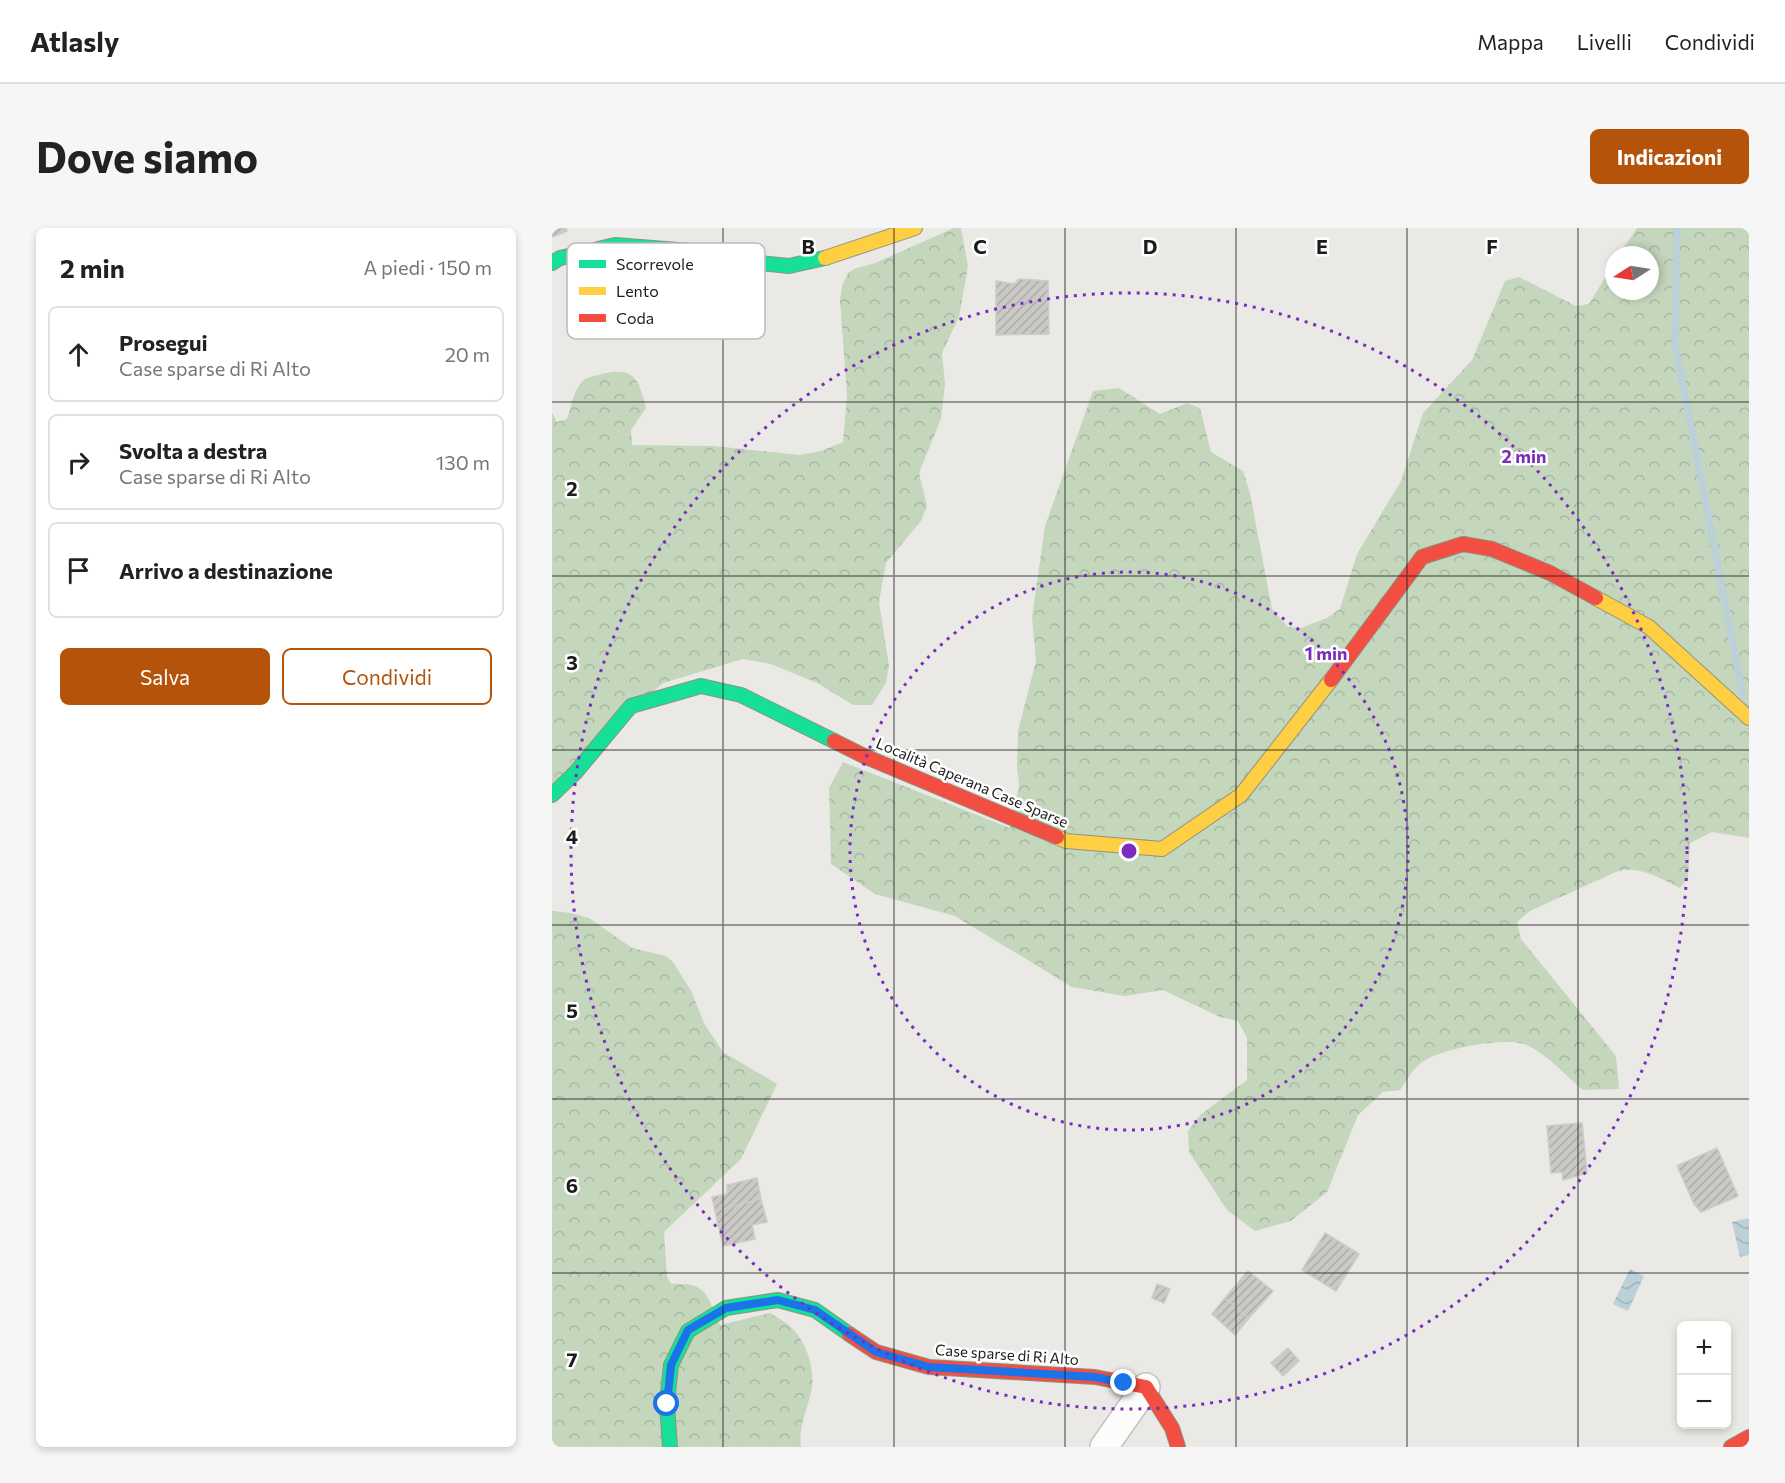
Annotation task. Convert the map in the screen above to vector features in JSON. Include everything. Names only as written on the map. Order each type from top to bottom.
[{"type":"street","points":[[765,264],[789,266],[840,254],[915,228]]},
{"type":"street","points":[[552,263],[567,256]]},
{"type":"street","name":"Località Caperana Case Sparse","points":[[552,795],[576,772],[631,706],[701,686],[741,695],[864,756],[1066,841],[1161,849],[1241,795],[1330,682],[1422,557],[1463,544],[1492,549],[1550,573],[1649,627],[1749,718]]},
{"type":"street","name":"Case sparse di Ri Alto","points":[[670,1447],[667,1404],[671,1365],[688,1330],[726,1308],[778,1300],[815,1310],[876,1352],[929,1367],[1095,1377],[1146,1387]]},
{"type":"street","points":[[1104,1447],[1146,1387],[1172,1428],[1178,1447]]},
{"type":"street","points":[[1731,1447],[1749,1437]]},
{"type":"green space","points":[[954,228],[961,228],[968,266],[959,317],[942,353],[945,384],[941,419],[919,473],[927,506],[921,521],[886,563],[879,602],[889,666],[886,683],[872,705],[853,705],[817,683],[771,664],[743,659],[663,683],[552,784],[552,413],[557,422],[567,419],[572,400],[583,381],[602,374],[621,372],[633,377],[637,382],[646,408],[631,430],[632,445],[714,446],[799,455],[821,451],[843,442],[847,395],[840,301],[842,286],[848,273]]},
{"type":"green space","points":[[1637,228],[1749,228],[1749,838],[1712,832],[1690,843],[1688,878],[1680,888],[1642,872],[1618,871],[1530,911],[1517,922],[1521,939],[1616,1056],[1619,1089],[1583,1090],[1532,1047],[1514,1042],[1486,1043],[1440,1054],[1417,1067],[1400,1090],[1383,1092],[1358,1115],[1327,1192],[1291,1221],[1255,1231],[1227,1210],[1189,1152],[1188,1131],[1200,1115],[1247,1080],[1247,1038],[1238,1021],[1220,1017],[1163,990],[1125,996],[1072,987],[955,916],[875,894],[831,864],[829,788],[843,762],[1010,828],[1019,785],[1018,731],[1036,661],[1032,617],[1045,526],[1093,391],[1119,388],[1160,414],[1187,403],[1200,408],[1211,452],[1243,471],[1250,493],[1272,609],[1288,627],[1301,628],[1327,618],[1340,609],[1357,554],[1401,481],[1423,413],[1472,360],[1505,281],[1519,277],[1576,306],[1589,304],[1605,278],[1605,300],[1659,300],[1659,246],[1625,246]]},
{"type":"green space","points":[[552,911],[589,918],[632,948],[666,956],[673,962],[691,991],[705,1025],[723,1052],[777,1084],[741,1159],[664,1232],[667,1276],[671,1284],[692,1285],[704,1292],[720,1325],[770,1313],[789,1325],[799,1336],[809,1359],[812,1376],[811,1392],[802,1426],[801,1447],[552,1447]]},
{"type":"water","points":[[1749,1218],[1749,1255],[1740,1257],[1732,1222]]},
{"type":"water","points":[[1630,1269],[1644,1276],[1628,1311],[1613,1304]]},
{"type":"building","points":[[552,228],[566,228],[567,231],[552,237]]},
{"type":"building","points":[[1019,279],[1048,281],[1049,334],[996,335],[996,281],[1014,284]]},
{"type":"building","points":[[1582,1123],[1587,1173],[1563,1180],[1562,1172],[1551,1173],[1547,1126]]},
{"type":"building","points":[[1717,1148],[1738,1196],[1701,1212],[1694,1204],[1677,1166]]},
{"type":"building","points":[[757,1178],[761,1199],[715,1211],[712,1197],[727,1194],[727,1185]]},
{"type":"building","points":[[761,1199],[767,1222],[752,1225],[755,1239],[723,1246],[715,1211]]},
{"type":"building","points":[[1325,1233],[1359,1254],[1336,1291],[1302,1270]]},
{"type":"building","points":[[1248,1271],[1273,1291],[1249,1318],[1225,1298]]},
{"type":"building","points":[[1157,1284],[1170,1289],[1164,1303],[1152,1298]]},
{"type":"building","points":[[1225,1298],[1249,1318],[1235,1335],[1212,1314]]},
{"type":"building","points":[[1288,1348],[1299,1361],[1283,1376],[1271,1363]]},
{"type":"waterway","points":[[1677,228],[1675,344],[1743,696]]},
{"type":"traffic: fast","points":[[552,263],[567,256]]},
{"type":"traffic: fast","points":[[765,264],[789,266],[825,258]]},
{"type":"traffic: fast","points":[[552,795],[576,772],[631,706],[701,686],[741,695],[834,741]]},
{"type":"traffic: fast","points":[[670,1447],[667,1404],[671,1365],[688,1331],[726,1308],[778,1300],[815,1310],[849,1334]]},
{"type":"traffic: slow","points":[[825,258],[915,228]]},
{"type":"traffic: slow","points":[[1596,598],[1649,627],[1749,718]]},
{"type":"traffic: slow","points":[[1057,837],[1066,841],[1162,849],[1241,795],[1331,680]]},
{"type":"traffic: jam","points":[[1331,680],[1422,557],[1463,544],[1492,549],[1550,573],[1596,598]]},
{"type":"traffic: jam","points":[[834,741],[864,756],[1057,837]]},
{"type":"traffic: jam","points":[[849,1334],[876,1352],[929,1367],[1095,1377],[1146,1387],[1172,1428],[1178,1447]]},
{"type":"traffic: jam","points":[[1731,1447],[1749,1437]]},
{"type":"route","points":[[667,1404],[671,1365],[688,1330],[726,1308],[778,1300],[815,1310],[876,1352],[929,1367],[1095,1377],[1124,1383]]}]
